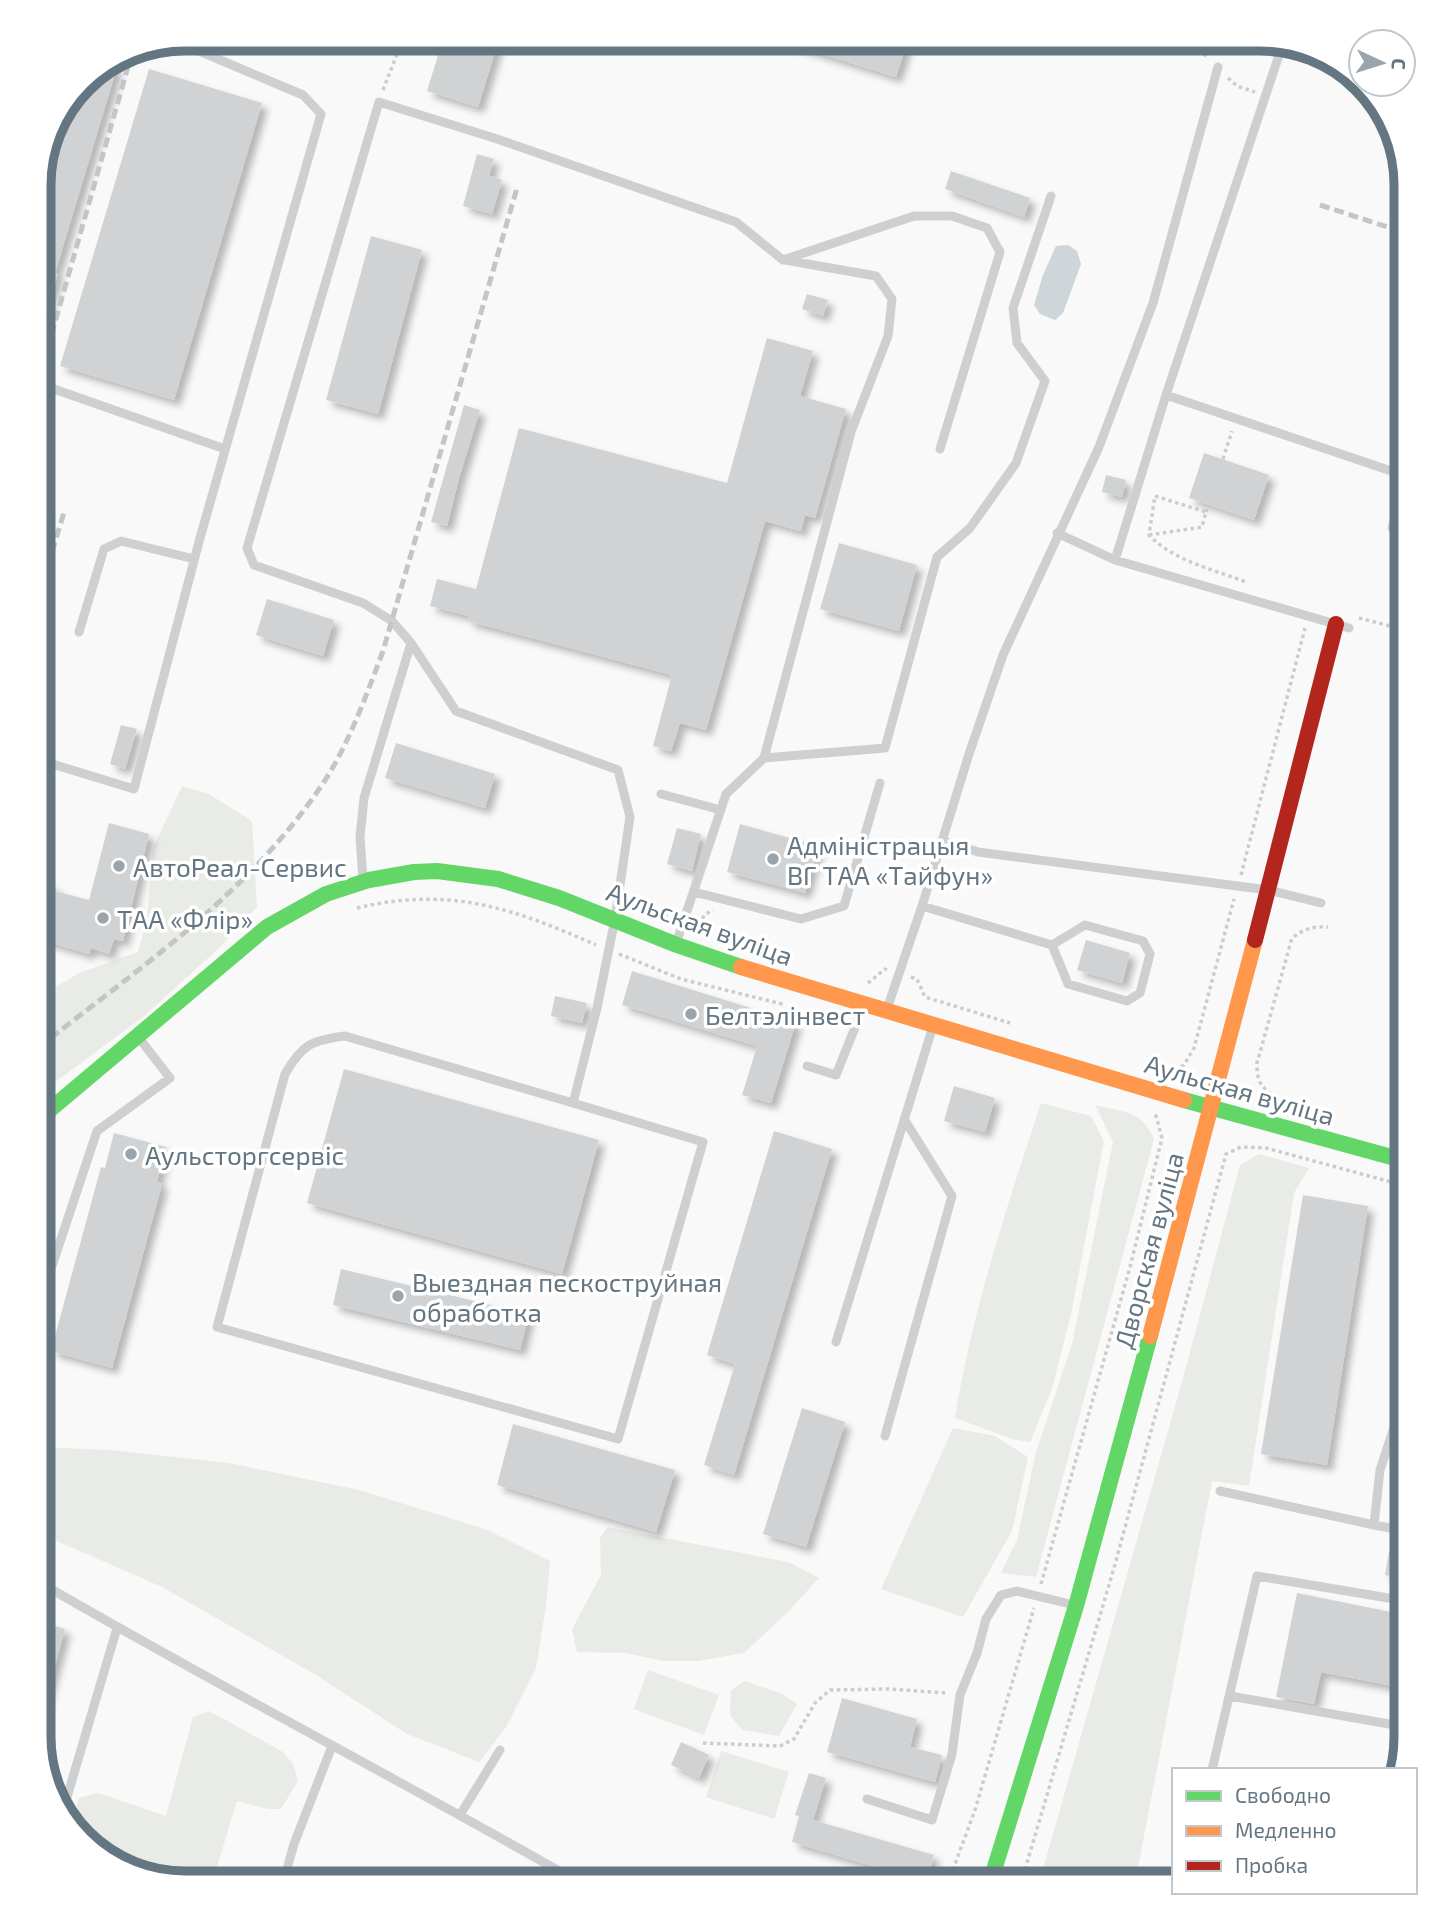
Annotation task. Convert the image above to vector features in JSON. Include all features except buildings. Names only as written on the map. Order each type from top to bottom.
[{"type":"street","name":"Дворская вуліца","points":[[994,1871],[1076,1606],[1212,1108],[1268,890],[1343,626]]},
{"type":"street","name":"Аульская вуліца","points":[[51,1109],[267,927],[289,912],[363,881],[438,871],[489,878],[548,894],[676,945],[743,968],[1212,1108],[1394,1158]]},
{"type":"lane","points":[[51,764],[134,789],[194,559],[321,114],[303,95],[203,51]]},
{"type":"lane","points":[[1115,560],[1166,395],[1280,52]]},
{"type":"lane","points":[[887,1010],[1003,655],[1099,447],[1153,303],[1218,67]]},
{"type":"lane","points":[[573,1103],[597,1008],[615,919],[630,817],[618,770],[456,711],[411,643],[392,621],[363,603],[254,565],[247,548],[379,102],[494,138],[736,222],[783,260],[876,276],[892,299],[888,336],[851,432],[764,758],[726,794],[676,945]]},
{"type":"lane","points":[[764,758],[885,748],[937,557],[970,528],[1016,463],[1045,382],[1017,343],[1013,308],[1051,196]]},
{"type":"lane","points":[[783,260],[914,216],[952,216],[987,228],[1000,252],[940,449]]},
{"type":"lane","points":[[54,389],[225,449]]},
{"type":"lane","points":[[1166,395],[1394,472]]},
{"type":"lane","points":[[1392,528],[1394,522]]},
{"type":"lane","points":[[1058,533],[1115,560],[1343,626]]},
{"type":"lane","points":[[79,632],[104,549],[121,541],[194,559]]},
{"type":"lane","points":[[363,881],[360,837],[364,798],[411,643]]},
{"type":"lane","points":[[694,892],[801,919],[844,906],[880,783]]},
{"type":"lane","points":[[661,794],[721,810]]},
{"type":"lane","points":[[942,841],[978,852],[1268,890],[1321,904]]},
{"type":"lane","points":[[922,906],[1052,945],[1085,925],[1143,941],[1150,954],[1139,993],[1127,1001],[1068,984],[1052,945]]},
{"type":"lane","points":[[807,1066],[836,1075],[864,1004]]},
{"type":"lane","points":[[836,1342],[933,1024]]},
{"type":"lane","points":[[51,1269],[97,1131],[170,1078],[137,1036]]},
{"type":"lane","points":[[345,1036],[573,1103],[703,1142],[618,1439],[217,1327],[285,1074],[297,1053],[322,1039],[345,1036]]},
{"type":"lane","points":[[885,1436],[952,1196],[904,1119]]},
{"type":"lane","points":[[1374,1525],[1380,1471],[1394,1428]]},
{"type":"lane","points":[[1220,1491],[1394,1529]]},
{"type":"lane","points":[[1212,1768],[1257,1576],[1394,1599]]},
{"type":"lane","points":[[51,1590],[557,1871]]},
{"type":"lane","points":[[867,1799],[932,1820],[952,1754],[960,1695],[977,1653],[986,1619],[1001,1595],[1017,1591],[1076,1606]]},
{"type":"lane","points":[[66,1799],[117,1628]]},
{"type":"lane","points":[[1230,1696],[1394,1725]]},
{"type":"lane","points":[[287,1871],[294,1844],[332,1746]]},
{"type":"lane","points":[[460,1815],[500,1750]]},
{"type":"path","points":[[379,102],[398,51]]},
{"type":"path","points":[[1223,459],[1237,419]]},
{"type":"path","points":[[1149,535],[1155,496],[1206,512]]},
{"type":"path","points":[[1149,535],[1202,527],[1208,505]]},
{"type":"path","points":[[1149,535],[1161,548],[1179,557],[1258,586]]},
{"type":"path","points":[[1157,1069],[1168,1072],[1184,1065],[1194,1048],[1308,616]]},
{"type":"path","points":[[1358,618],[1394,627]]},
{"type":"path","points":[[697,936],[704,915],[716,907],[719,898]]},
{"type":"path","points":[[1278,1098],[1264,1090],[1257,1079],[1257,1063],[1293,937],[1303,930],[1317,926],[1328,927]]},
{"type":"path","points":[[860,983],[868,983],[885,970],[917,979],[925,997],[1011,1023]]},
{"type":"path","points":[[953,1871],[975,1810],[1038,1595],[1130,1267],[1162,1138]]},
{"type":"path","points":[[1025,1871],[1114,1568],[1227,1154],[1241,1147],[1266,1149],[1394,1183]]},
{"type":"path","points":[[703,1743],[780,1746],[794,1739],[815,1703],[830,1690],[889,1689],[939,1691],[960,1695]]},
{"type":"shaded area","points":[[1068,245],[1077,251],[1081,264],[1063,313],[1055,320],[1040,314],[1034,305],[1056,246]]},
{"type":"shaded area","points":[[182,786],[209,794],[252,821],[257,907],[217,950],[143,1017],[51,1085],[51,990],[79,973],[138,952],[147,918],[153,848]]},
{"type":"shaded area","points":[[1041,1103],[1091,1116],[1104,1141],[1071,1314],[1052,1389],[1030,1442],[1012,1439],[955,1418],[981,1298]]},
{"type":"shaded area","points":[[1095,1105],[1137,1117],[1144,1122],[1154,1139],[1036,1577],[1001,1573],[1017,1540],[1036,1452],[1072,1344],[1113,1142]]},
{"type":"shaded area","points":[[1259,1154],[1309,1168],[1294,1193],[1249,1486],[1212,1481],[1137,1871],[1042,1871],[1182,1382],[1240,1165]]},
{"type":"shaded area","points":[[953,1428],[995,1436],[1028,1457],[1012,1531],[963,1617],[881,1589]]},
{"type":"shaded area","points":[[51,1448],[110,1450],[229,1463],[359,1490],[485,1529],[550,1561],[536,1668],[506,1727],[479,1762],[407,1734],[316,1675],[162,1587],[51,1538]]},
{"type":"shaded area","points":[[607,1527],[788,1562],[819,1578],[788,1612],[744,1653],[698,1661],[663,1661],[626,1653],[577,1652],[572,1629],[601,1575],[600,1538]]},
{"type":"shaded area","points":[[648,1670],[719,1695],[704,1735],[634,1709]]},
{"type":"shaded area","points":[[745,1681],[782,1694],[797,1704],[779,1736],[742,1730],[730,1715],[731,1690]]},
{"type":"shaded area","points":[[209,1711],[283,1752],[293,1764],[298,1781],[281,1809],[268,1809],[237,1801],[216,1871],[150,1867],[110,1849],[74,1814],[79,1798],[98,1793],[166,1816],[193,1717]]},
{"type":"shaded area","points":[[721,1751],[789,1772],[774,1819],[706,1797]]},
{"type":"railway","points":[[51,336],[129,64]]},
{"type":"railway","points":[[51,1038],[154,958],[227,895],[293,824],[322,785],[341,753],[383,651],[517,188]]},
{"type":"railway","points":[[1320,205],[1394,229]]},
{"type":"railway","points":[[51,555],[65,509]]},
{"type":"traffic: fast","points":[[51,1109],[267,927],[326,894],[369,880],[437,871],[498,879],[559,898],[677,945],[741,967]]},
{"type":"traffic: fast","points":[[1184,1100],[1394,1158]]},
{"type":"traffic: fast","points":[[994,1871],[1076,1606],[1150,1336]]},
{"type":"traffic: slow","points":[[1150,1336],[1255,940]]},
{"type":"traffic: slow","points":[[741,967],[1184,1100]]},
{"type":"traffic: jam","points":[[1255,940],[1336,624]]},
{"type":"place","name":"Адміністрацыя ВГ ТАА «Тайфун»","points":[[773,859]]},
{"type":"place","name":"АвтоРеал-Сервис","points":[[119,866]]},
{"type":"place","name":"ТАА «Флір»","points":[[103,918]]},
{"type":"place","name":"Белтэлінвест","points":[[691,1014]]},
{"type":"place","name":"Аульсторгсервіс","points":[[131,1154]]},
{"type":"place","name":"Выездная пескоструйная обработка","points":[[398,1296]]}]
